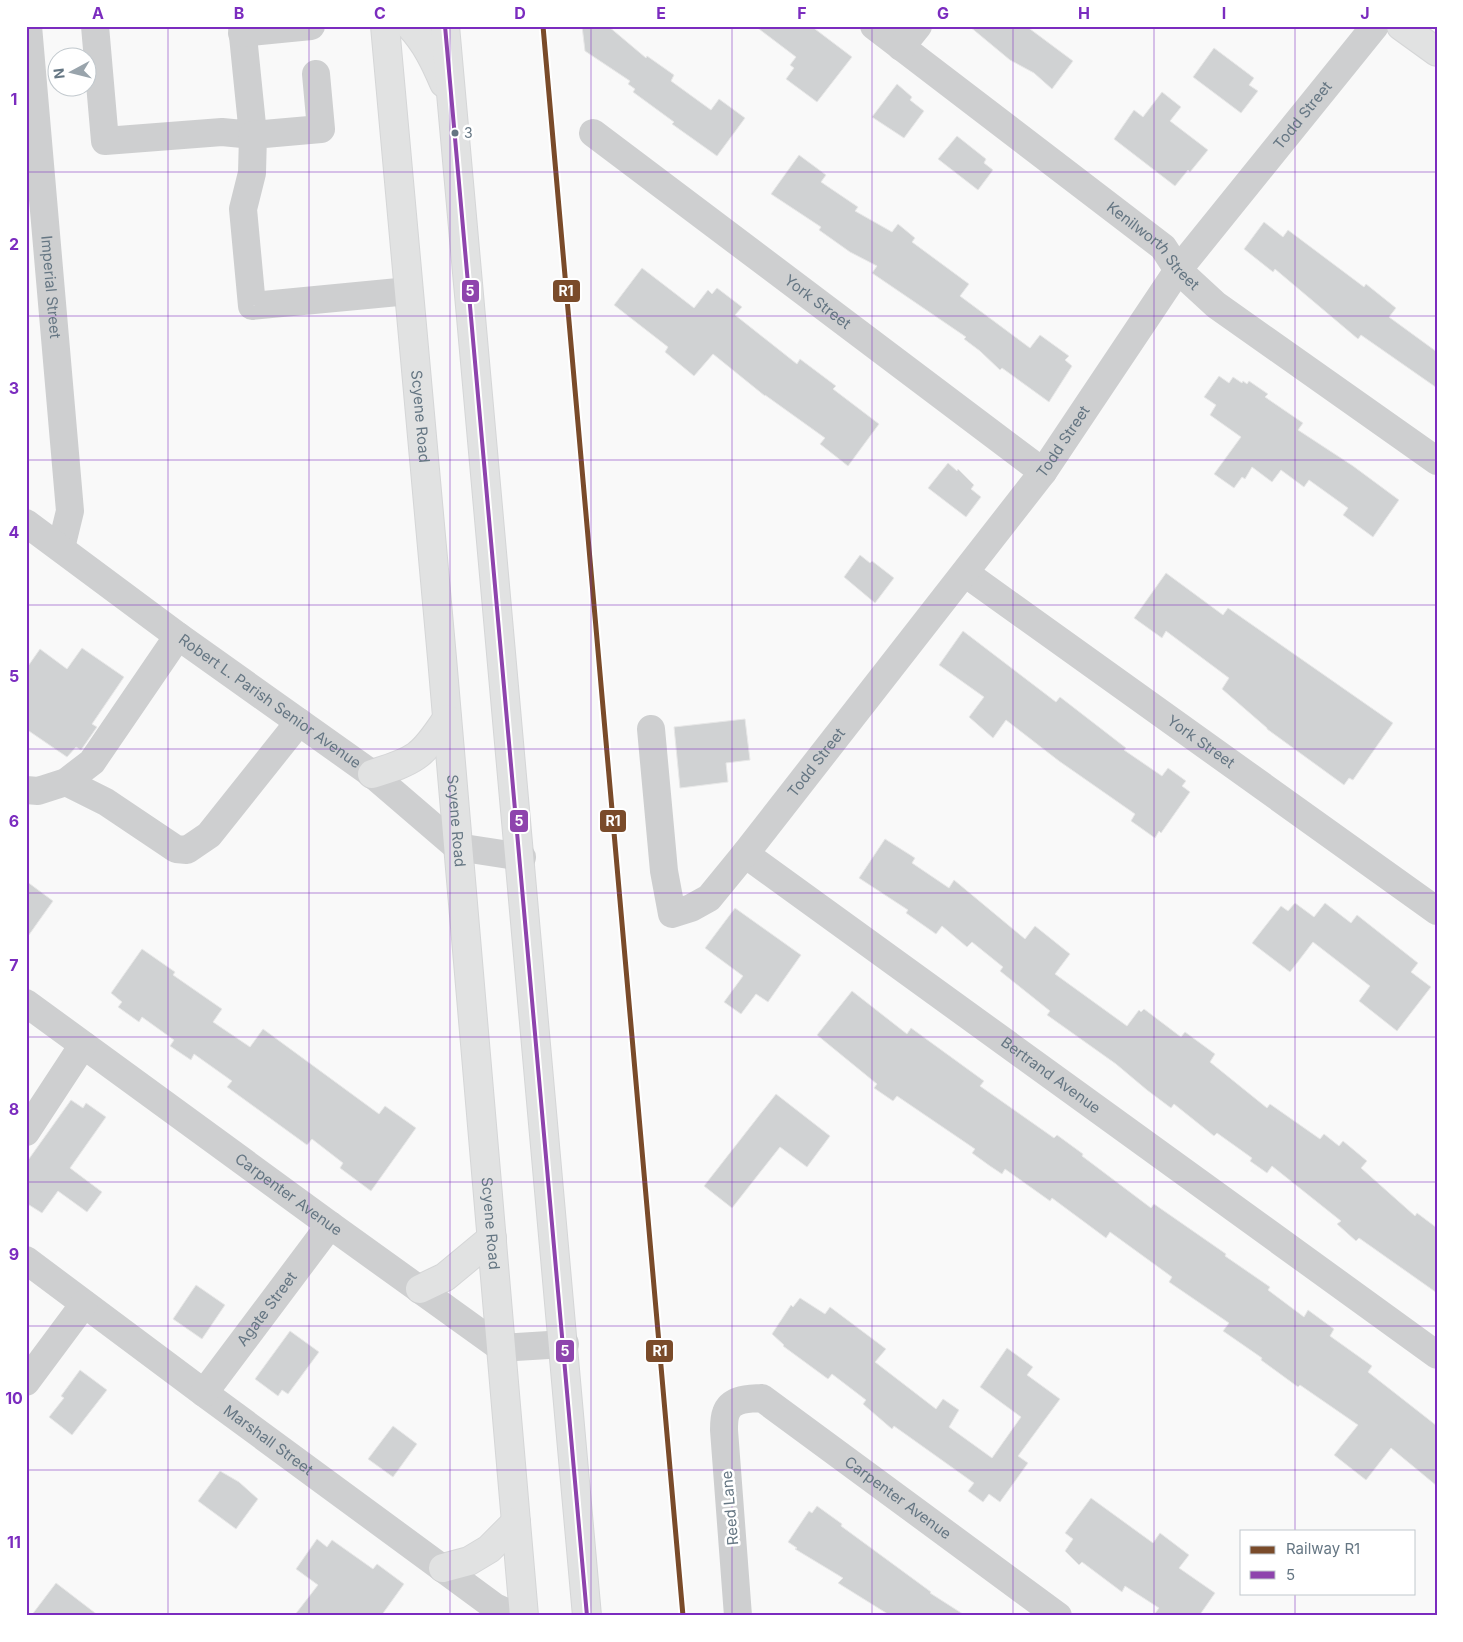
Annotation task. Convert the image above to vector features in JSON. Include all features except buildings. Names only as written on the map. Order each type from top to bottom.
[{"type":"main road","name":"Scyene Road","points":[[385,26],[524,1616]]},
{"type":"main road","points":[[410,26],[422,40],[434,61],[453,105]]},
{"type":"main road","points":[[445,26],[522,857],[587,1616]]},
{"type":"main road","points":[[1400,26],[1437,52]]},
{"type":"main road","points":[[372,774],[418,755],[447,719]]},
{"type":"main road","points":[[420,1289],[445,1277],[492,1238]]},
{"type":"main road","points":[[443,1568],[469,1561],[489,1549],[516,1522]]},
{"type":"street","name":"Imperial Street","points":[[28,26],[70,511],[61,548]]},
{"type":"street","points":[[95,26],[105,141],[222,132],[253,135],[321,129],[316,74]]},
{"type":"street","points":[[310,26],[242,29],[253,135],[252,173],[243,209],[252,306],[409,291]]},
{"type":"street","name":"Kenilworth Street","points":[[874,26],[1163,246],[1178,270],[1216,305],[1437,461]]},
{"type":"street","points":[[901,47],[918,26]]},
{"type":"street","name":"Todd Street","points":[[745,854],[1043,472],[1178,270],[1376,26]]},
{"type":"street","name":"York Street","points":[[593,133],[1043,472]]},
{"type":"street","name":"Robert L. Parish Senior Avenue","points":[[26,523],[178,636],[372,774],[457,847]]},
{"type":"street","name":"York Street","points":[[965,573],[1437,911]]},
{"type":"street","points":[[26,790],[38,790],[66,782],[92,762],[178,636]]},
{"type":"street","points":[[66,782],[106,802],[176,849],[187,850],[209,835],[299,722]]},
{"type":"street","points":[[651,729],[664,871],[672,914],[691,908],[709,898],[745,854]]},
{"type":"street","points":[[457,847],[522,857]]},
{"type":"street","name":"Bertrand Avenue","points":[[745,854],[1437,1355]]},
{"type":"street","name":"Carpenter Avenue","points":[[26,1003],[501,1348]]},
{"type":"street","points":[[26,1132],[83,1045]]},
{"type":"street","name":"Agate Street","points":[[204,1394],[330,1224]]},
{"type":"street","name":"Marshall Street","points":[[26,1260],[204,1394],[496,1608],[515,1616]]},
{"type":"street","points":[[26,1382],[84,1304]]},
{"type":"street","points":[[501,1348],[565,1344]]},
{"type":"street","name":"Carpenter Avenue","points":[[733,1403],[747,1398],[762,1398],[1058,1616]]},
{"type":"street","name":"Reed Lane","points":[[733,1403],[726,1414],[724,1430],[738,1616]]},
{"type":"rail line","name":"R1","points":[[543,26],[683,1616]]},
{"type":"transit line","name":"5","points":[[445,26],[519,821],[587,1616]]},
{"type":"place","name":"3","points":[[455,133]]}]
